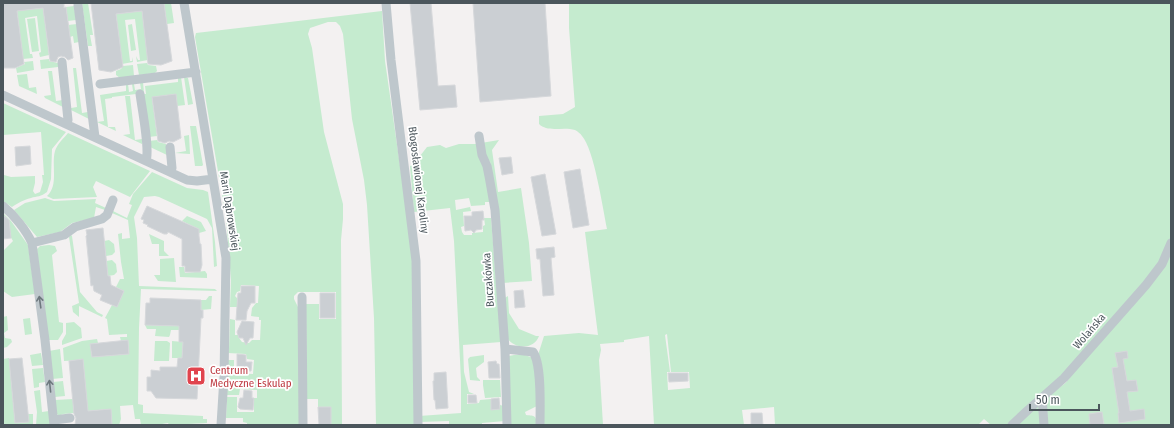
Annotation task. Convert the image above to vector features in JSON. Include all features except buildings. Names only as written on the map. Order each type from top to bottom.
[{"type":"street","name":"Marii Dąbrowskiej","points":[[184,3],[226,258],[224,377],[221,425]]},
{"type":"street","name":"Błogosławionej Karoliny","points":[[386,3],[391,60],[416,261],[416,360],[418,425]]},
{"type":"street","points":[[78,5],[95,137]]},
{"type":"street","points":[[62,62],[68,120],[66,124]]},
{"type":"street","points":[[100,84],[196,72]]},
{"type":"street","points":[[140,94],[147,147],[146,161]]},
{"type":"street","points":[[3,95],[192,181],[213,179]]},
{"type":"street","name":"Buczakówka","points":[[479,136],[482,155],[487,166],[493,191],[505,349],[507,425]]},
{"type":"street","points":[[170,147],[172,168],[170,172]]},
{"type":"street","points":[[32,243],[64,235],[75,227],[102,219],[107,215],[113,200]]},
{"type":"street","points":[[3,206],[17,220],[29,236],[32,243],[54,422],[70,418]]},
{"type":"street","name":"Wolańska","points":[[1012,425],[1064,378],[1154,275],[1162,264],[1171,243]]},
{"type":"street","points":[[302,297],[303,425]]},
{"type":"street","points":[[505,349],[533,352],[535,355],[538,367],[540,425]]},
{"type":"street","points":[[1042,397],[1044,425]]},
{"type":"green space","points":[[82,3],[88,3],[93,35],[90,35],[92,46],[88,46]]},
{"type":"green space","points":[[164,3],[171,3],[174,23],[167,24]]},
{"type":"green space","points":[[569,3],[1171,3],[1171,237],[1162,258],[1151,275],[1074,363],[1009,425],[991,425],[984,419],[978,425],[775,425],[774,407],[742,410],[744,425],[654,425],[649,336],[624,340],[624,342],[600,344],[601,350],[599,360],[603,425],[542,425],[538,355],[544,336],[579,333],[598,335],[585,232],[607,229],[594,166],[586,143],[581,135],[575,130],[551,129],[543,127],[539,124],[539,116],[563,114],[575,107],[569,28]],"holes":[[[667,334],[671,372],[689,372],[690,388],[668,390],[667,372],[670,372],[665,335]]]},
{"type":"green space","points":[[74,6],[76,20],[68,21],[66,7]]},
{"type":"green space","points":[[43,8],[49,55],[40,57],[39,53],[41,52],[37,16],[25,18],[30,54],[32,54],[33,58],[23,59],[17,11]]},
{"type":"green space","points":[[142,11],[148,60],[137,62],[136,56],[138,60],[140,60],[135,19],[125,20],[130,61],[132,61],[132,57],[133,62],[122,64],[116,14]]},
{"type":"green space","points":[[382,11],[385,61],[414,263],[416,425],[376,425],[374,318],[367,205],[364,180],[352,119],[343,34],[340,26],[336,22],[328,22],[310,28],[308,34],[312,48],[324,132],[343,204],[341,240],[342,425],[331,425],[331,407],[318,407],[318,399],[307,399],[306,304],[319,304],[319,319],[336,319],[336,292],[298,292],[294,296],[298,307],[301,425],[247,425],[247,423],[243,422],[243,418],[226,418],[227,397],[237,397],[237,412],[254,412],[254,398],[257,398],[257,390],[240,389],[239,395],[227,395],[228,360],[234,360],[234,373],[253,374],[254,360],[247,359],[246,354],[228,353],[230,319],[235,320],[235,335],[238,335],[242,342],[249,343],[252,340],[260,340],[261,320],[259,320],[259,317],[251,316],[252,308],[256,303],[258,303],[259,286],[241,285],[240,291],[237,292],[235,296],[246,307],[230,307],[231,280],[226,218],[195,37],[196,33]]},
{"type":"green space","points":[[35,18],[39,51],[32,52],[27,19]]},
{"type":"green space","points":[[77,24],[79,42],[74,43],[73,36],[70,37],[68,25]]},
{"type":"green space","points":[[132,24],[136,50],[131,51],[128,25]]},
{"type":"green space","points":[[49,59],[49,61],[58,63],[58,67],[41,69],[40,60]]},
{"type":"green space","points":[[33,61],[34,70],[17,73],[16,68],[25,64],[24,62]]},
{"type":"green space","points":[[147,63],[148,65],[156,66],[157,71],[155,73],[139,75],[137,64]]},
{"type":"green space","points":[[133,65],[134,76],[120,78],[116,75],[116,71],[121,69],[123,66]]},
{"type":"green space","points":[[73,68],[76,68],[82,113],[88,112],[89,119],[71,110],[71,108],[77,107]]},
{"type":"green space","points":[[48,71],[52,71],[56,101],[63,100],[63,107],[45,98],[44,96],[51,95]]},
{"type":"green space","points":[[27,74],[29,88],[36,87],[37,94],[19,86],[17,75]]},
{"type":"green space","points":[[178,77],[181,77],[185,105],[177,106],[167,95],[152,98],[157,136],[149,137],[143,94],[146,94],[145,86],[178,82]]},
{"type":"green space","points":[[184,77],[188,78],[193,104],[188,105]]},
{"type":"green space","points":[[143,82],[144,93],[105,99],[108,127],[115,127],[116,131],[97,122],[104,121],[100,95],[126,91],[126,85],[128,84],[129,92],[133,91],[132,84],[134,84],[135,90],[141,89],[140,83]]},
{"type":"green space","points":[[125,96],[130,96],[135,140],[142,139],[142,144],[123,135],[130,134]]},
{"type":"green space","points":[[3,103],[66,132],[52,149],[51,179],[47,192],[41,196],[28,199],[12,207],[3,201],[3,158],[4,175],[11,177],[35,176],[33,191],[35,194],[40,192],[43,182],[42,175],[44,175],[41,132],[3,135]]},
{"type":"green space","points":[[190,126],[196,126],[202,166],[195,166]]},
{"type":"green space","points":[[68,133],[150,171],[130,197],[96,181],[93,187],[97,197],[53,199],[47,196],[51,191],[54,181],[55,151]]},
{"type":"green space","points":[[189,135],[190,154],[175,153],[186,151],[184,136]]},
{"type":"green space","points":[[157,140],[158,142],[166,144],[167,155],[150,147],[149,141]]},
{"type":"green space","points":[[499,140],[492,150],[498,192],[521,188],[529,243],[532,281],[502,283],[496,198],[490,161],[486,160],[490,202],[485,202],[485,205],[471,206],[469,198],[455,200],[456,210],[470,207],[471,211],[463,212],[464,226],[461,227],[464,235],[472,235],[472,233],[483,232],[483,226],[485,225],[484,218],[491,218],[501,342],[463,345],[464,372],[469,392],[474,394],[467,394],[467,404],[479,403],[480,400],[491,399],[491,410],[500,409],[500,405],[504,406],[505,421],[482,423],[482,425],[449,425],[449,421],[420,422],[419,416],[461,413],[461,380],[454,241],[450,208],[414,212],[410,166],[413,165],[427,147],[440,145],[446,148],[459,144],[475,144]]},
{"type":"green space","points":[[152,172],[187,188],[208,192],[217,266],[214,267],[212,228],[207,219],[159,197],[144,197],[134,217],[137,238],[139,286],[215,289],[217,291],[141,289],[138,404],[143,405],[143,413],[203,416],[203,419],[207,419],[207,423],[141,425],[140,419],[135,419],[133,405],[120,406],[121,419],[119,425],[112,425],[110,409],[87,411],[83,360],[64,361],[63,348],[82,341],[97,339],[98,343],[90,344],[92,357],[129,354],[128,340],[121,341],[120,337],[127,337],[127,334],[109,335],[107,319],[105,318],[112,305],[117,307],[124,291],[116,287],[120,279],[124,279],[118,234],[122,233],[122,239],[130,238],[128,220],[112,213],[113,211],[127,218],[132,205],[129,204],[133,194]]},
{"type":"green space","points":[[45,198],[54,201],[96,199],[95,203],[106,208],[105,210],[96,207],[94,218],[72,223],[60,232],[37,237],[14,210],[25,203]]},
{"type":"green space","points":[[3,213],[11,221],[28,245],[35,294],[12,297],[3,291],[3,251],[13,241],[3,225]]},
{"type":"green space","points":[[187,216],[201,222],[206,231],[199,233],[199,229],[182,221]]},
{"type":"green space","points":[[149,234],[164,241],[164,251],[169,256],[159,256],[159,244],[152,244]]},
{"type":"green space","points":[[71,235],[80,292],[97,312],[103,315],[102,317],[79,306],[79,317],[73,312],[72,306],[79,303],[69,237]]},
{"type":"green space","points":[[109,240],[114,244],[115,252],[112,255],[106,256],[104,241]]},
{"type":"green space","points":[[40,246],[55,246],[57,251],[52,255],[59,322],[63,323],[63,332],[58,340],[47,340],[37,249]]},
{"type":"green space","points":[[1171,249],[1171,425],[1048,425],[1046,399],[1052,392],[1067,381]],"holes":[[[1124,366],[1127,381],[1136,380],[1137,391],[1127,392],[1112,368]]]},
{"type":"green space","points":[[174,258],[176,282],[158,281],[154,275],[160,275],[160,259]]},
{"type":"green space","points":[[112,260],[116,264],[117,272],[114,275],[108,276],[106,261]]},
{"type":"green space","points":[[179,267],[184,267],[185,273],[205,271],[207,278],[180,277]]},
{"type":"green space","points":[[209,296],[212,296],[211,309],[201,310],[201,300],[206,300]]},
{"type":"green space","points":[[508,296],[509,313],[519,329],[539,336],[537,341],[529,346],[515,345],[508,339],[503,299]]},
{"type":"green space","points":[[7,316],[8,330],[4,333],[5,338],[11,339],[12,342],[7,347],[3,348],[3,317]]},
{"type":"green space","points":[[30,318],[32,334],[25,335],[23,319]]},
{"type":"green space","points":[[74,322],[81,328],[82,338],[62,345],[62,341],[66,334],[66,323]]},
{"type":"green space","points":[[145,325],[179,326],[179,330],[171,330],[169,337],[155,336],[156,329],[147,329]]},
{"type":"green space","points":[[155,341],[167,341],[170,343],[169,361],[154,361]]},
{"type":"green space","points":[[172,341],[183,342],[182,358],[172,358]]},
{"type":"green space","points":[[60,349],[63,378],[52,379],[49,351]]},
{"type":"green space","points":[[41,353],[43,365],[32,366],[30,355]]},
{"type":"green space","points":[[484,355],[484,362],[476,368],[477,377],[480,381],[470,380],[468,359],[470,357]]},
{"type":"green space","points":[[525,355],[533,358],[536,370],[537,406],[525,412],[526,415],[536,419],[537,425],[509,425],[509,356]]},
{"type":"green space","points":[[9,358],[15,423],[28,414],[33,414],[33,424],[3,425],[3,359]]},
{"type":"green space","points":[[43,368],[45,382],[39,383],[39,387],[34,388],[32,369]]},
{"type":"green space","points":[[483,380],[500,380],[501,397],[485,398]]},
{"type":"green space","points":[[63,381],[65,396],[55,397],[53,382]]},
{"type":"green space","points":[[40,390],[42,412],[49,411],[50,425],[36,425],[37,412],[34,391]]},
{"type":"green space","points":[[73,399],[74,413],[59,416],[56,413],[55,400]]},
{"type":"green space","points":[[1038,404],[1041,425],[1015,425]]},
{"type":"place","name":"Centrum Medyczne Eskulap","points":[[196,376]]}]
